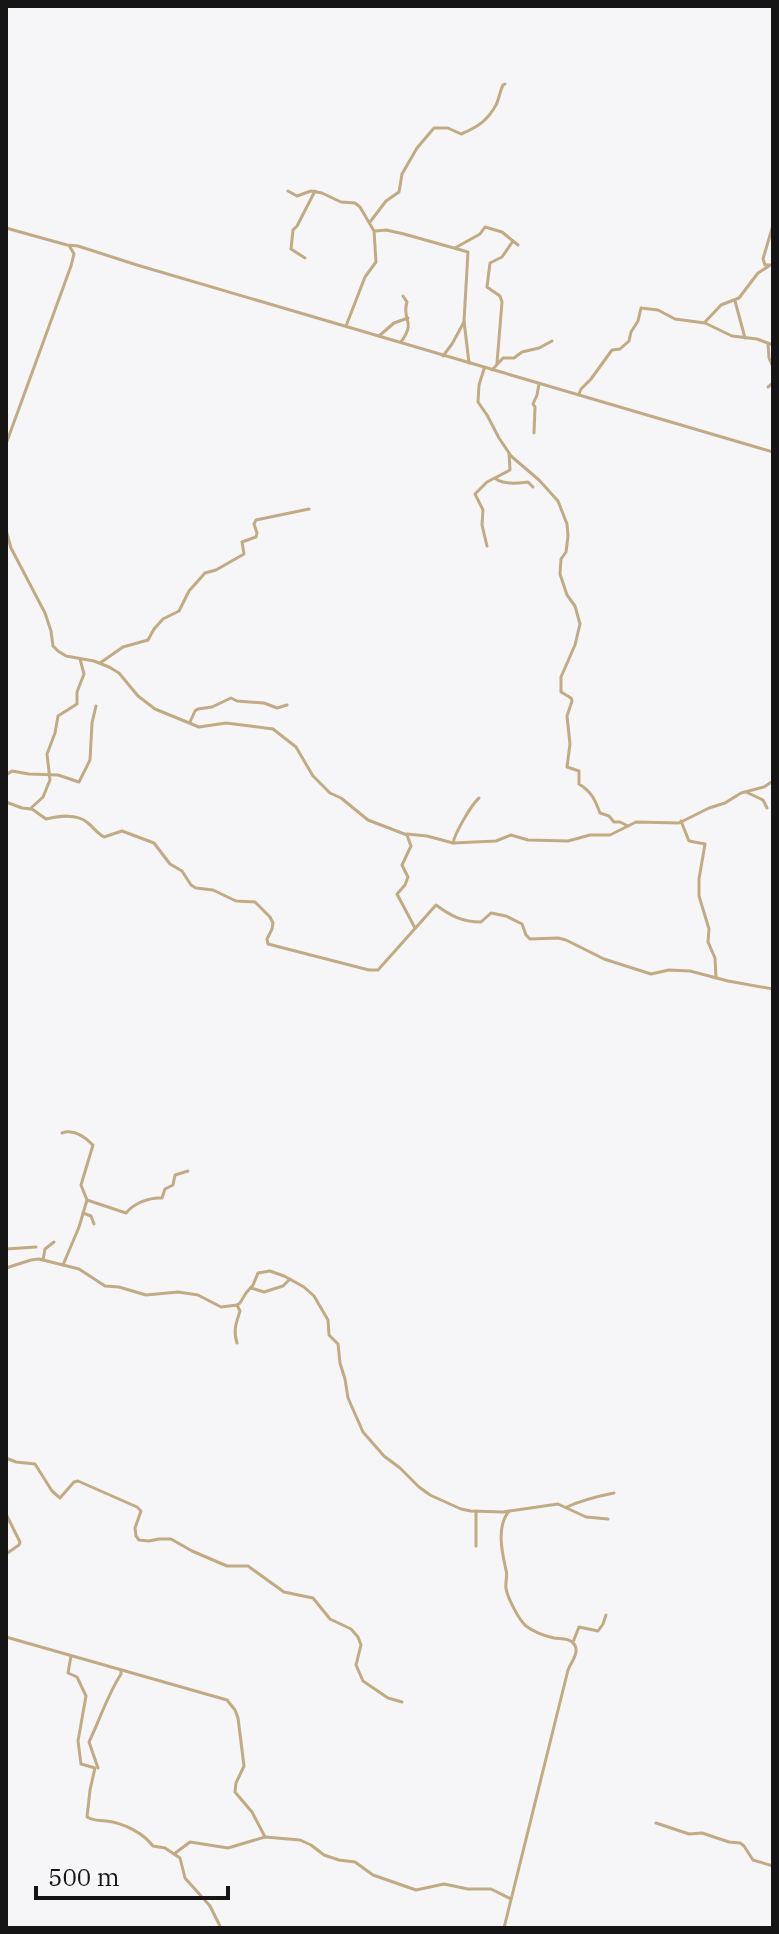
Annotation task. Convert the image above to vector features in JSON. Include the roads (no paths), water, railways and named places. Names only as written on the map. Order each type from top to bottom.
[{"type":"street","points":[[370,222],[386,201],[399,192],[402,174],[433,129],[446,128],[461,134],[475,129],[486,119],[505,84]]},
{"type":"street","points":[[288,191],[297,196],[315,191],[341,202],[355,203],[370,222],[374,231],[376,262],[365,277],[349,325]]},
{"type":"street","points":[[305,258],[291,249],[293,230],[315,191]]},
{"type":"street","points":[[771,265],[763,262],[763,257],[773,225]]},
{"type":"street","points":[[455,248],[480,234],[485,227],[502,232],[518,245]]},
{"type":"street","points":[[6,228],[349,325],[443,356],[773,452]]},
{"type":"street","points":[[374,231],[402,233],[465,250],[469,255],[464,321],[469,363]]},
{"type":"street","points":[[497,363],[502,302],[500,296],[487,287],[487,280],[490,263],[504,255],[513,241]]},
{"type":"street","points":[[67,245],[74,257]]},
{"type":"street","points":[[6,444],[74,257],[84,249]]},
{"type":"street","points":[[705,323],[719,306],[735,301],[758,273],[771,265]]},
{"type":"street","points":[[401,342],[410,324],[405,309],[407,302],[403,296]]},
{"type":"street","points":[[735,301],[745,338]]},
{"type":"street","points":[[579,395],[611,350],[620,349],[629,341],[641,308],[658,310],[675,319],[705,323],[729,335],[773,345]]},
{"type":"street","points":[[379,336],[394,323],[408,318]]},
{"type":"street","points":[[443,356],[464,321]]},
{"type":"street","points":[[492,370],[503,358],[514,358],[552,341]]},
{"type":"street","points":[[767,343],[773,367]]},
{"type":"street","points":[[485,368],[479,385],[478,402],[509,453],[558,501],[567,527],[567,549],[561,558],[560,574],[580,624],[561,677],[562,693],[572,701],[567,716],[570,746],[567,767],[579,771],[579,784],[588,789],[600,813],[628,826]]},
{"type":"street","points":[[768,387],[773,383]]},
{"type":"street","points":[[534,433],[533,404],[539,384]]},
{"type":"street","points":[[509,453],[510,470]]},
{"type":"street","points":[[487,546],[482,525],[483,510],[475,494],[487,482],[521,465]]},
{"type":"street","points":[[496,479],[517,484],[528,482],[533,487]]},
{"type":"street","points":[[100,663],[117,650],[148,640],[161,621],[179,611],[189,591],[205,573],[217,570],[244,554],[242,542],[256,537],[256,520],[309,509]]},
{"type":"street","points":[[6,530],[11,548],[45,613],[54,647],[66,656],[100,663],[118,672],[138,696],[155,709],[201,727],[226,723],[273,729],[296,747],[313,776],[330,793],[368,820],[406,834],[453,843],[496,841],[511,835],[528,840],[568,841],[590,835],[610,835],[636,822],[681,821],[773,781]]},
{"type":"street","points":[[30,809],[46,792],[50,780],[47,751],[58,716],[77,701],[84,674],[80,659]]},
{"type":"street","points":[[190,722],[196,710],[231,698],[277,708],[287,705]]},
{"type":"street","points":[[6,775],[12,771],[50,774],[79,781],[90,759],[96,706]]},
{"type":"street","points":[[745,791],[763,800],[767,808]]},
{"type":"street","points":[[453,843],[456,831],[479,798]]},
{"type":"street","points":[[6,802],[30,809],[46,819],[63,816],[84,820],[104,837],[122,831],[154,843],[194,887],[213,890],[236,901],[259,904],[273,923],[268,944],[377,971],[435,905],[450,916],[467,922],[481,922],[493,913],[521,923],[530,939],[566,940],[626,967],[654,975],[669,970],[700,972],[773,989]]},
{"type":"street","points":[[681,821],[691,842],[705,844],[699,897],[709,929],[708,942],[715,958],[716,978]]},
{"type":"street","points":[[406,834],[411,846],[402,865],[408,877],[397,894],[416,928]]},
{"type":"street","points":[[62,1133],[77,1134],[93,1144],[81,1185],[87,1200],[63,1265]]},
{"type":"street","points":[[87,1200],[126,1213],[144,1200],[162,1198],[165,1189],[173,1185],[175,1175],[188,1171]]},
{"type":"street","points":[[83,1213],[90,1216],[94,1224]]},
{"type":"street","points":[[43,1260],[45,1249],[54,1242]]},
{"type":"street","points":[[6,1249],[36,1247]]},
{"type":"street","points":[[6,1268],[35,1259],[43,1260],[79,1269],[105,1286],[146,1295],[198,1295],[219,1307],[237,1305],[258,1273],[270,1271],[290,1279],[314,1296],[325,1315],[329,1335],[339,1348],[348,1398],[365,1435],[419,1487],[461,1509],[509,1511],[558,1504],[586,1517],[608,1519]]},
{"type":"street","points":[[251,1288],[264,1292],[283,1286],[290,1279]]},
{"type":"street","points":[[237,1305],[240,1311],[234,1328],[237,1343]]},
{"type":"street","points":[[6,1458],[35,1464],[60,1498],[78,1481],[137,1507],[141,1511],[135,1528],[139,1540],[171,1539],[227,1566],[248,1566],[284,1592],[313,1598],[330,1619],[351,1629],[358,1637],[361,1645],[356,1665],[363,1681],[388,1698],[402,1702]]},
{"type":"street","points":[[567,1507],[614,1493]]},
{"type":"street","points":[[476,1511],[476,1546]]},
{"type":"street","points":[[509,1511],[503,1519],[501,1534],[509,1597],[520,1619],[528,1627],[552,1638],[573,1642]]},
{"type":"street","points":[[6,1514],[20,1542],[6,1554]]},
{"type":"street","points":[[504,1928],[568,1670],[576,1653],[573,1642],[579,1627],[599,1630],[606,1615]]},
{"type":"street","points":[[6,1637],[227,1701],[238,1718],[244,1766],[235,1792],[252,1812],[265,1837]]},
{"type":"street","points":[[71,1656],[68,1673],[77,1677],[86,1696],[78,1741],[79,1760],[81,1764],[95,1768],[87,1817],[132,1828],[153,1846],[165,1848],[174,1854],[181,1860],[185,1878],[210,1906],[221,1928]]},
{"type":"street","points":[[98,1768],[89,1742],[121,1670]]},
{"type":"street","points":[[656,1823],[689,1834],[702,1833],[740,1843],[753,1860],[773,1866]]},
{"type":"street","points":[[174,1854],[190,1842],[233,1848],[265,1837],[301,1840],[324,1855],[355,1862],[373,1875],[416,1890],[444,1884],[468,1889],[491,1889],[511,1899]]}]
